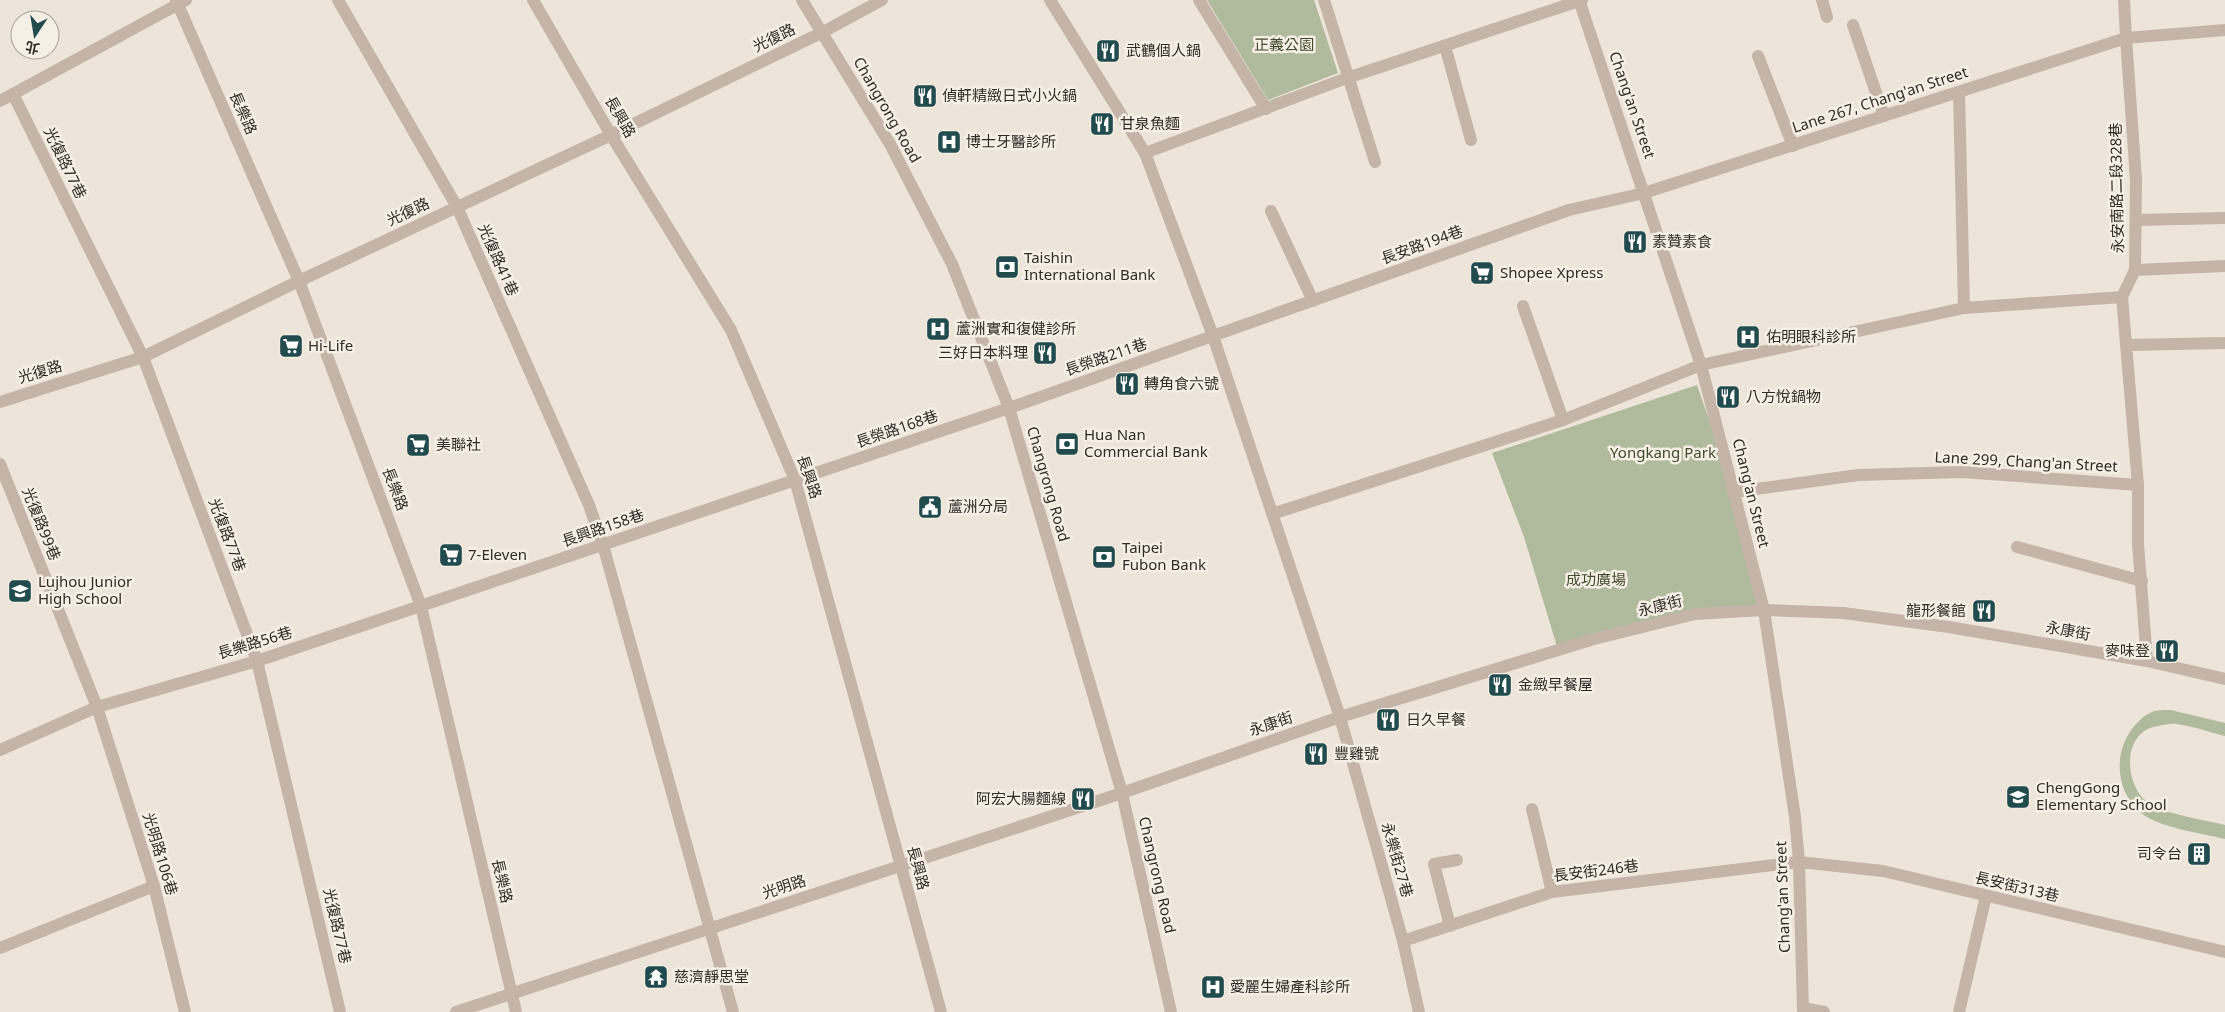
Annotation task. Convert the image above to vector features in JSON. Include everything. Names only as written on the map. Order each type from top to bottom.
[{"type":"street","name":"光復路41巷","points":[[338,0],[457,207],[589,505],[603,545],[733,1012]]},
{"type":"street","name":"長興路","points":[[533,0],[611,135],[731,330],[795,480],[941,1012]]},
{"type":"street","name":"Changrong Road","points":[[802,0],[890,144],[952,264],[1009,408],[1122,793],[1171,1012]]},
{"type":"street","name":"光復路","points":[[0,402],[143,357],[299,281],[611,135],[822,32],[882,0]]},
{"type":"street","name":"永樂街27巷","points":[[1050,0],[1145,154],[1213,336],[1340,718],[1403,941],[1419,1012]]},
{"type":"street","points":[[1199,0],[1266,109]]},
{"type":"street","points":[[1324,0],[1375,162]]},
{"type":"street","points":[[1145,154],[1347,78],[1580,0]]},
{"type":"street","name":"Chang'an Street","points":[[1580,0],[1701,365],[1764,610],[1795,817],[1799,862],[1803,1010]]},
{"type":"street","points":[[1822,0],[1827,17]]},
{"type":"street","name":"永安南路二段328巷","points":[[2122,297],[2135,270],[2136,220],[2136,180],[2124,0]]},
{"type":"street","points":[[0,101],[180,1]]},
{"type":"street","name":"長樂路","points":[[180,1],[299,281],[421,606],[516,1012]]},
{"type":"street","points":[[1853,25],[1884,116]]},
{"type":"street","name":"Lane 267, Chang'an Street","points":[[1644,193],[2126,38],[2225,30]]},
{"type":"street","points":[[1445,46],[1471,140]]},
{"type":"street","points":[[1758,56],[1793,146]]},
{"type":"street","points":[[1959,92],[1964,308]]},
{"type":"street","name":"光復路77巷","points":[[13,94],[143,357],[257,660],[340,1012]]},
{"type":"street","name":"長安路194巷","points":[[1213,336],[1569,210],[1644,193]]},
{"type":"street","points":[[1271,211],[1313,301]]},
{"type":"street","points":[[2136,220],[2225,218]]},
{"type":"street","points":[[2135,270],[2225,266]]},
{"type":"street","points":[[1272,514],[1563,420],[1701,365],[1964,308],[2122,297],[2138,485],[2138,544],[2147,661]]},
{"type":"street","points":[[1523,306],[1563,420]]},
{"type":"street","name":"長榮路211巷","points":[[1009,408],[1213,336]]},
{"type":"street","points":[[2127,345],[2225,343]]},
{"type":"street","name":"長榮路168巷","points":[[795,480],[1009,408]]},
{"type":"street","name":"光復路99巷","points":[[0,464],[97,706]]},
{"type":"street","name":"Lane 299, Chang'an Street","points":[[1734,492],[1858,475],[1962,472],[2138,485]]},
{"type":"street","name":"長興路158巷","points":[[421,606],[795,480]]},
{"type":"street","points":[[2017,547],[2142,581]]},
{"type":"street","name":"長樂路56巷","points":[[0,750],[97,706],[257,660],[421,606]]},
{"type":"street","name":"永康街","points":[[1122,793],[1340,718],[1604,636],[1695,614],[1764,610],[1843,613],[1949,627],[2147,661],[2225,679]]},
{"type":"street","name":"光明路106巷","points":[[97,706],[154,886],[185,1012]]},
{"type":"street","name":"光明路","points":[[456,1012],[1122,793]]},
{"type":"street","points":[[1532,810],[1552,892]]},
{"type":"street","points":[[1450,926],[1434,864],[1457,860]]},
{"type":"street","name":"長安街246巷","points":[[1403,941],[1552,892],[1799,862]]},
{"type":"street","name":"長安街313巷","points":[[1799,862],[1883,871],[2225,952]]},
{"type":"street","points":[[0,948],[154,886]]},
{"type":"street","points":[[1960,1012],[1986,896]]},
{"type":"street","points":[[1803,1010],[1824,1012]]},
{"type":"green space","name":"正義公園","points":[[1207,0],[1314,0],[1338,73],[1268,100]]},
{"type":"green space","points":[[1697,385],[1734,492],[1764,610],[1685,616],[1558,650],[1524,537],[1492,453]]},
{"type":"green space","points":[[2171,710],[2225,723],[2225,736],[2174,724],[2146,730],[2136,739],[2130,759],[2130,770],[2137,791],[2143,799],[2157,808],[2225,825],[2225,839],[2159,823],[2141,813],[2132,804],[2126,793],[2121,781],[2120,769],[2123,745],[2136,724],[2143,717],[2156,711]]},
{"type":"place","name":"武鶴個人鍋","points":[[1108,51]]},
{"type":"place","name":"偵軒精緻日式小火鍋","points":[[925,96]]},
{"type":"place","name":"甘泉魚麵","points":[[1102,124]]},
{"type":"place","name":"博士牙醫診所","points":[[949,142]]},
{"type":"place","name":"素贊素食","points":[[1635,242]]},
{"type":"place","name":"Taishin International Bank","points":[[1007,267]]},
{"type":"place","name":"Shopee Xpress","points":[[1482,273]]},
{"type":"place","name":"蘆洲實和復健診所","points":[[938,329]]},
{"type":"place","name":"佑明眼科診所","points":[[1748,337]]},
{"type":"place","name":"Hi-Life","points":[[291,346]]},
{"type":"place","name":"三好日本料理","points":[[1045,353]]},
{"type":"place","name":"轉角食六號","points":[[1127,384]]},
{"type":"place","name":"八方悅鍋物","points":[[1728,397]]},
{"type":"place","name":"Hua Nan Commercial Bank","points":[[1067,444]]},
{"type":"place","name":"美聯社","points":[[418,445]]},
{"type":"place","name":"蘆洲分局","points":[[930,507]]},
{"type":"place","name":"7-Eleven","points":[[451,555]]},
{"type":"place","name":"Taipei Fubon Bank","points":[[1104,557]]},
{"type":"place","name":"Lujhou Junior High School","points":[[20,591]]},
{"type":"place","name":"龍形餐館","points":[[1984,611]]},
{"type":"place","name":"麥味登","points":[[2167,651]]},
{"type":"place","name":"金緻早餐屋","points":[[1500,685]]},
{"type":"place","name":"日久早餐","points":[[1388,720]]},
{"type":"place","name":"豐雞號","points":[[1316,754]]},
{"type":"place","name":"ChengGong Elementary School","points":[[2018,797]]},
{"type":"place","name":"阿宏大腸麵線","points":[[1083,799]]},
{"type":"place","name":"司令台","points":[[2199,854]]},
{"type":"place","name":"慈濟靜思堂","points":[[656,977]]},
{"type":"place","name":"愛麗生婦產科診所","points":[[1213,987]]},
{"type":"park label","name":"Yongkang Park","points":[[1663,453]]},
{"type":"park label","name":"成功廣場","points":[[1596,580]]}]
